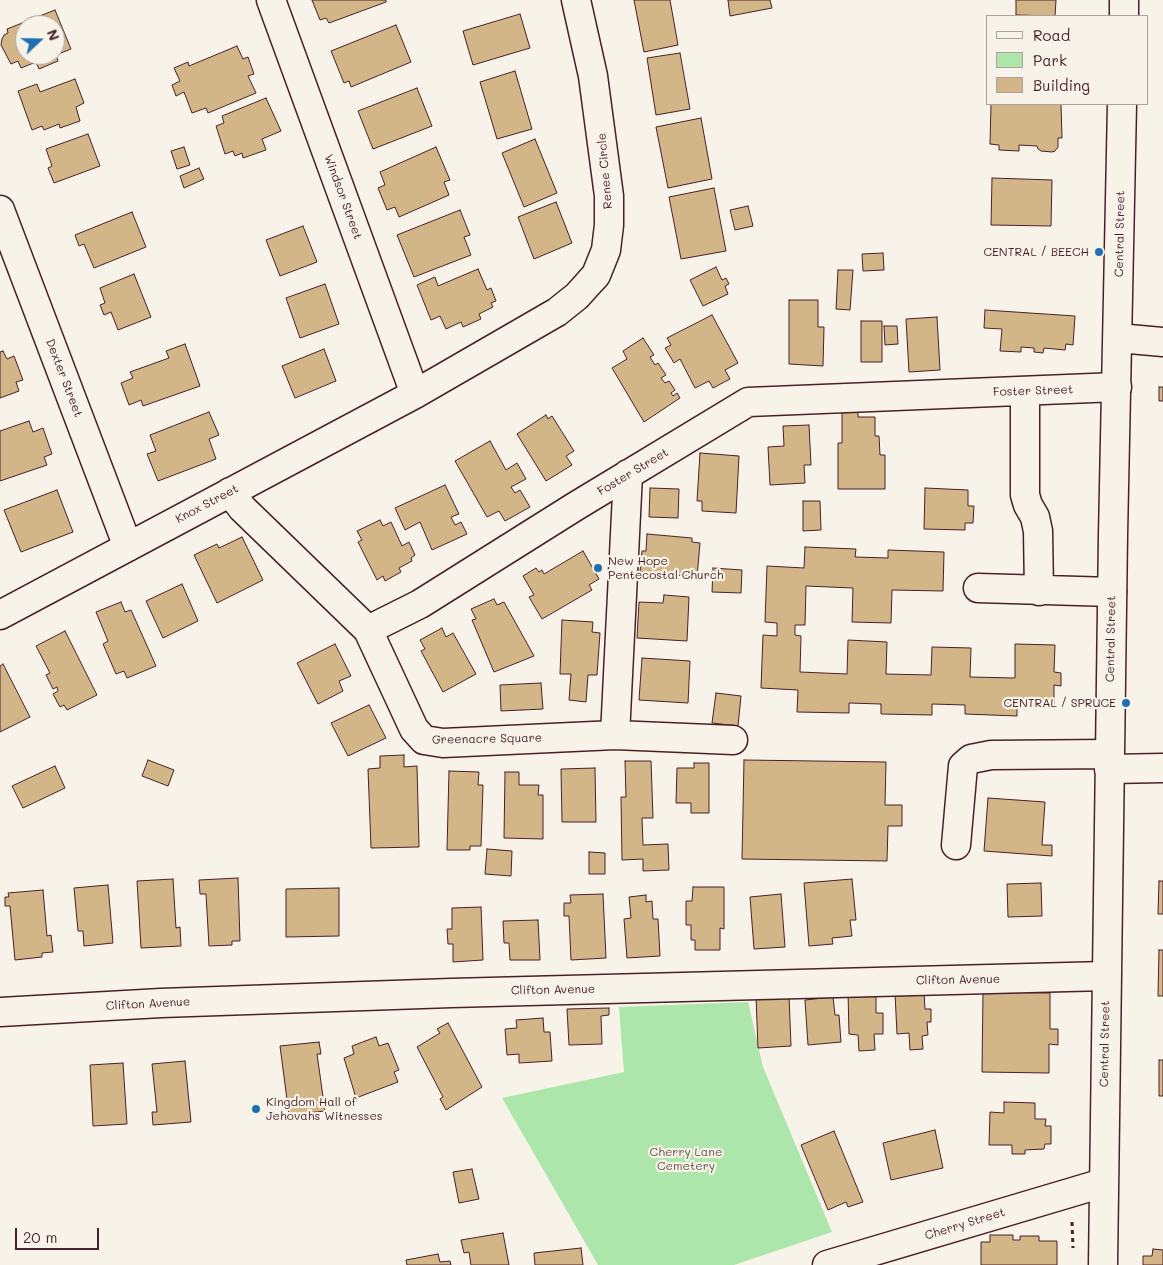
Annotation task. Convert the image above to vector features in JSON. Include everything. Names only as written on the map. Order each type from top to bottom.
[{"type":"street","name":"Windsor Street","points":[[271,0],[415,394]]},
{"type":"street","name":"Renee Circle","points":[[415,394],[557,312],[596,275],[602,262],[608,237],[609,196],[593,76],[576,0]]},
{"type":"street","points":[[1124,0],[1124,15]]},
{"type":"street","name":"Central Street","points":[[1103,1265],[1109,762],[1122,105]]},
{"type":"street","name":"Dexter Street","points":[[0,210],[128,546]]},
{"type":"street","points":[[1118,338],[1163,342]]},
{"type":"street","name":"Foster Street","points":[[368,630],[420,604],[628,474],[748,402],[1117,387]]},
{"type":"street","points":[[1025,392],[1025,495],[1035,517],[1038,531],[1039,591]]},
{"type":"street","name":"Knox Street","points":[[0,615],[415,394]]},
{"type":"street","points":[[615,735],[628,474]]},
{"type":"street","points":[[230,492],[242,508],[368,630]]},
{"type":"street","points":[[978,588],[1112,592]]},
{"type":"street","name":"Greenacre Square","points":[[368,630],[414,729],[424,740],[443,743],[615,735],[733,740]]},
{"type":"street","points":[[956,845],[963,766],[971,759],[991,754],[1109,762],[1163,768]]},
{"type":"street","name":"Clifton Avenue","points":[[0,1012],[161,1003],[442,993],[1106,976]]},
{"type":"street","name":"Cherry Street","points":[[827,1265],[1103,1183]]},
{"type":"green space","name":"Cherry Lane Cemetery","points":[[748,1002],[763,1067],[832,1232],[734,1265],[598,1265],[502,1098],[624,1072],[619,1007]]},
{"type":"building","points":[[312,0],[386,0],[386,2],[329,23],[326,18],[320,20]]},
{"type":"building","points":[[634,0],[670,0],[678,45],[644,52]]},
{"type":"building","points":[[728,0],[770,0],[772,8],[730,16]]},
{"type":"building","points":[[1016,0],[1056,0],[1055,15],[1016,15]]},
{"type":"building","points":[[55,10],[57,15],[42,15]]},
{"type":"building","points":[[520,14],[530,48],[473,65],[463,31]]},
{"type":"building","points":[[396,25],[411,62],[351,87],[349,81],[344,83],[331,51]]},
{"type":"building","points":[[15,26],[15,62],[11,64],[1,45],[4,35],[8,33],[7,29]]},
{"type":"building","points":[[65,34],[71,49],[65,51]]},
{"type":"building","points":[[237,46],[243,59],[248,57],[254,74],[248,76],[256,93],[208,113],[206,108],[192,113],[184,92],[176,96],[172,85],[180,81],[174,68],[188,62],[189,66]]},
{"type":"building","points":[[680,53],[690,109],[656,115],[647,58]]},
{"type":"building","points":[[37,65],[48,65],[39,69]]},
{"type":"building","points":[[515,71],[532,129],[497,139],[480,82]]},
{"type":"building","points":[[75,79],[84,103],[76,107],[80,121],[60,128],[59,124],[44,130],[42,126],[32,130],[18,91],[37,84],[40,92]]},
{"type":"building","points":[[417,88],[432,126],[373,149],[358,111]]},
{"type":"building","points":[[266,98],[281,131],[262,139],[266,150],[243,158],[242,153],[235,156],[233,151],[225,154],[216,126],[224,123],[222,116]]},
{"type":"building","points":[[991,105],[1061,105],[1062,138],[1058,138],[1058,147],[1055,151],[1041,151],[1037,146],[1019,145],[1019,151],[999,150],[999,145],[990,144]]},
{"type":"building","points":[[701,118],[712,179],[668,188],[656,127]]},
{"type":"building","points":[[88,134],[100,166],[54,183],[48,168],[52,166],[46,149]]},
{"type":"building","points":[[535,139],[557,193],[524,207],[502,153]]},
{"type":"building","points":[[184,147],[190,165],[177,169],[171,151]]},
{"type":"building","points":[[436,147],[450,180],[444,182],[449,195],[399,217],[395,207],[387,210],[378,188],[385,185],[380,172]]},
{"type":"building","points":[[199,168],[204,179],[184,188],[180,176]]},
{"type":"building","points":[[992,178],[1052,180],[1051,226],[991,225]]},
{"type":"building","points":[[714,188],[726,251],[681,259],[669,197]]},
{"type":"building","points":[[556,202],[572,243],[534,259],[518,217]]},
{"type":"building","points":[[748,206],[753,226],[735,230],[730,210]]},
{"type":"building","points":[[460,210],[470,235],[464,237],[471,255],[414,277],[397,235]]},
{"type":"building","points":[[132,212],[146,247],[94,268],[84,244],[79,246],[75,235]]},
{"type":"building","points":[[303,226],[317,262],[280,276],[266,240]]},
{"type":"building","points":[[883,253],[884,270],[863,271],[862,254]]},
{"type":"building","points":[[716,267],[722,280],[726,278],[729,284],[725,286],[728,294],[703,306],[690,280]]},
{"type":"building","points":[[478,269],[487,290],[491,288],[496,301],[491,303],[493,307],[479,314],[481,319],[463,327],[461,322],[446,329],[440,316],[431,320],[417,285],[435,277],[438,286]]},
{"type":"building","points":[[838,270],[853,270],[850,310],[836,309]]},
{"type":"building","points":[[134,274],[151,317],[118,330],[111,312],[104,315],[100,305],[105,303],[100,288]]},
{"type":"building","points":[[325,284],[339,324],[300,338],[286,298]]},
{"type":"building","points":[[789,300],[818,300],[818,327],[824,327],[823,366],[789,364]]},
{"type":"building","points":[[985,310],[1075,316],[1073,345],[1066,344],[1065,350],[1044,348],[1043,353],[1034,352],[1034,348],[1021,347],[1021,352],[1000,351],[1002,329],[984,328]]},
{"type":"building","points":[[712,315],[738,363],[725,370],[730,379],[713,388],[709,381],[695,388],[680,359],[674,363],[665,348],[671,345],[667,338]]},
{"type":"building","points":[[937,317],[940,370],[909,372],[906,319]]},
{"type":"building","points":[[861,321],[882,321],[882,362],[861,362]]},
{"type":"building","points":[[884,326],[897,326],[898,344],[885,345]]},
{"type":"building","points":[[643,338],[654,355],[650,357],[655,365],[658,363],[666,375],[661,378],[665,383],[669,381],[675,390],[671,393],[673,396],[677,393],[680,398],[644,422],[612,368],[627,359],[623,351]]},
{"type":"building","points":[[185,344],[200,386],[143,406],[141,400],[129,405],[121,383],[133,378],[130,372],[169,358],[166,351]]},
{"type":"building","points":[[324,349],[336,381],[295,398],[282,366]]},
{"type":"building","points":[[3,351],[7,359],[14,356],[23,380],[16,382],[19,391],[0,398],[0,352]]},
{"type":"building","points":[[1159,387],[1163,387],[1163,401],[1159,401]]},
{"type":"building","points":[[209,412],[219,435],[209,439],[216,459],[158,481],[147,454],[156,451],[150,435]]},
{"type":"building","points":[[842,412],[858,412],[858,417],[875,417],[875,436],[879,436],[880,455],[885,455],[885,489],[838,489],[838,443],[842,443]]},
{"type":"building","points":[[546,415],[548,419],[552,416],[574,451],[566,456],[572,465],[546,481],[517,434]]},
{"type":"building","points":[[29,421],[33,432],[43,428],[52,454],[44,457],[47,465],[0,481],[0,431]]},
{"type":"building","points":[[809,425],[811,465],[804,465],[805,483],[770,485],[768,447],[784,446],[783,426]]},
{"type":"building","points":[[490,441],[506,470],[517,463],[526,479],[511,487],[515,493],[520,490],[530,507],[505,521],[499,511],[487,517],[455,461]]},
{"type":"building","points":[[700,453],[739,456],[736,513],[702,511],[702,501],[697,501]]},
{"type":"building","points":[[445,485],[459,514],[451,517],[455,525],[461,522],[467,534],[432,550],[420,522],[405,530],[395,508]]},
{"type":"building","points":[[650,488],[679,489],[678,518],[649,517]]},
{"type":"building","points":[[925,488],[968,490],[968,506],[974,506],[973,523],[965,523],[965,530],[924,529]]},
{"type":"building","points":[[57,490],[73,532],[21,552],[4,510]]},
{"type":"building","points":[[803,501],[820,501],[821,530],[803,531]]},
{"type":"building","points":[[380,520],[383,526],[391,522],[402,546],[409,542],[415,555],[411,558],[412,561],[399,568],[401,572],[385,581],[383,576],[377,580],[358,542],[362,540],[357,531]]},
{"type":"building","points":[[647,534],[692,538],[692,542],[700,543],[697,577],[640,572],[642,551],[646,551]]},
{"type":"building","points":[[242,537],[263,580],[217,603],[194,555],[217,544],[219,548]]},
{"type":"building","points":[[805,547],[856,549],[855,557],[888,558],[888,550],[944,552],[943,591],[892,590],[891,623],[852,622],[853,588],[806,586],[805,625],[795,625],[795,635],[801,636],[800,672],[847,674],[848,640],[887,642],[886,674],[931,675],[932,647],[971,648],[970,677],[1015,678],[1015,644],[1055,645],[1054,672],[1061,673],[1061,686],[1054,685],[1054,707],[1017,706],[1017,716],[965,714],[965,705],[932,704],[932,715],[881,714],[881,704],[849,703],[849,713],[797,712],[798,690],[761,688],[763,635],[777,636],[777,623],[765,622],[767,566],[804,568]]},
{"type":"building","points":[[583,551],[599,579],[589,585],[592,590],[542,619],[529,597],[534,595],[523,576],[536,568],[539,572],[542,570],[544,574]]},
{"type":"building","points":[[713,568],[742,570],[741,593],[712,592]]},
{"type":"building","points":[[182,584],[198,621],[163,638],[146,601]]},
{"type":"building","points":[[664,595],[689,597],[687,641],[637,638],[639,602],[663,603]]},
{"type":"building","points":[[494,599],[497,605],[504,602],[534,656],[494,672],[472,620],[476,619],[471,609]]},
{"type":"building","points":[[121,602],[125,612],[131,610],[156,666],[127,678],[124,671],[116,674],[103,644],[108,641],[96,612]]},
{"type":"building","points":[[562,620],[593,622],[592,632],[600,633],[597,675],[588,675],[586,702],[569,700],[571,674],[560,674]]},
{"type":"building","points":[[442,628],[446,637],[453,633],[476,674],[443,692],[421,651],[425,649],[420,640]]},
{"type":"building","points":[[65,631],[97,695],[67,710],[64,705],[60,707],[53,694],[58,691],[57,687],[53,689],[46,675],[50,673],[36,646]]},
{"type":"building","points":[[335,644],[351,676],[339,681],[343,691],[318,704],[297,663]]},
{"type":"building","points":[[642,658],[690,661],[688,703],[639,700]]},
{"type":"building","points":[[3,664],[30,717],[0,732],[0,666]]},
{"type":"building","points":[[541,683],[543,709],[501,711],[500,685]]},
{"type":"building","points":[[716,693],[741,696],[738,726],[712,723]]},
{"type":"building","points":[[369,705],[386,738],[348,756],[331,723]]},
{"type":"building","points":[[404,755],[404,767],[417,766],[419,847],[371,848],[368,769],[380,768],[380,756]]},
{"type":"building","points":[[148,760],[174,770],[168,786],[142,776]]},
{"type":"building","points":[[744,760],[886,762],[885,805],[902,805],[902,826],[888,826],[887,861],[742,859]]},
{"type":"building","points":[[625,761],[651,761],[653,818],[642,818],[643,845],[668,844],[669,870],[643,871],[643,859],[622,860],[621,797],[626,797]]},
{"type":"building","points":[[694,763],[709,763],[709,813],[691,813],[691,803],[676,803],[677,768],[694,768]]},
{"type":"building","points":[[55,766],[65,788],[23,808],[12,786]]},
{"type":"building","points":[[595,768],[596,822],[562,822],[561,769]]},
{"type":"building","points":[[449,771],[479,772],[478,785],[483,785],[481,846],[470,846],[470,850],[447,850]]},
{"type":"building","points":[[505,772],[519,772],[519,785],[539,785],[538,795],[543,795],[543,839],[504,838]]},
{"type":"building","points":[[988,798],[1045,802],[1042,845],[1052,845],[1052,856],[984,851]]},
{"type":"building","points":[[487,849],[512,851],[511,876],[485,874]]},
{"type":"building","points":[[589,852],[605,853],[605,874],[589,874]]},
{"type":"building","points":[[238,878],[240,941],[232,941],[232,945],[209,946],[206,894],[200,894],[199,880]]},
{"type":"building","points":[[173,879],[176,928],[180,927],[181,946],[141,948],[137,881]]},
{"type":"building","points":[[852,879],[856,920],[850,920],[852,936],[832,938],[833,944],[809,946],[804,883]]},
{"type":"building","points":[[1159,881],[1163,881],[1163,914],[1158,914]]},
{"type":"building","points":[[1041,883],[1042,916],[1008,917],[1007,884]]},
{"type":"building","points":[[108,885],[113,943],[84,946],[83,931],[78,931],[74,888]]},
{"type":"building","points":[[693,887],[724,887],[724,929],[720,928],[720,950],[695,950],[695,940],[691,940],[691,925],[686,925],[686,901],[692,901]]},
{"type":"building","points":[[339,888],[339,936],[286,937],[286,889]]},
{"type":"building","points":[[43,890],[47,936],[51,935],[53,952],[42,953],[42,957],[15,960],[10,906],[5,906],[5,897],[9,897],[8,893]]},
{"type":"building","points":[[603,894],[606,958],[571,960],[569,916],[564,916],[564,903],[571,903],[570,895]]},
{"type":"building","points":[[781,894],[785,947],[754,949],[750,897]]},
{"type":"building","points":[[646,895],[646,902],[652,901],[653,919],[658,919],[660,956],[627,958],[624,919],[631,918],[629,897]]},
{"type":"building","points":[[481,907],[483,960],[453,962],[453,944],[448,944],[447,929],[452,929],[452,908]]},
{"type":"building","points":[[538,920],[540,960],[510,960],[509,943],[504,943],[503,921]]},
{"type":"building","points":[[1159,950],[1163,950],[1163,996],[1158,996]]},
{"type":"building","points":[[848,992],[876,992],[876,1013],[883,1013],[883,1034],[874,1034],[875,1050],[859,1051],[858,1035],[849,1034]]},
{"type":"building","points":[[924,992],[925,1009],[931,1009],[931,1022],[927,1022],[928,1035],[922,1036],[923,1049],[910,1050],[909,1033],[897,1034],[895,993]]},
{"type":"building","points":[[983,992],[1050,993],[1050,1029],[1058,1029],[1058,1045],[1049,1044],[1049,1073],[982,1072]]},
{"type":"building","points":[[756,996],[789,996],[791,1046],[758,1048]]},
{"type":"building","points":[[833,997],[835,1015],[839,1015],[841,1042],[808,1045],[805,1000]]},
{"type":"building","points":[[609,1008],[609,1015],[601,1016],[602,1044],[569,1045],[567,1009]]},
{"type":"building","points":[[543,1018],[544,1032],[550,1032],[552,1061],[519,1063],[519,1054],[507,1055],[505,1029],[517,1028],[516,1020]]},
{"type":"building","points":[[448,1023],[482,1087],[446,1110],[440,1099],[443,1097],[417,1047],[440,1033],[437,1029]]},
{"type":"building","points":[[376,1037],[379,1046],[388,1043],[399,1070],[394,1072],[398,1082],[356,1098],[344,1058],[354,1054],[352,1046]]},
{"type":"building","points":[[319,1042],[321,1054],[317,1054],[325,1111],[289,1115],[280,1046]]},
{"type":"building","points":[[1159,1060],[1163,1060],[1163,1096],[1159,1096]]},
{"type":"building","points":[[185,1061],[191,1122],[153,1125],[152,1112],[157,1112],[152,1064]]},
{"type":"building","points":[[123,1063],[127,1124],[93,1126],[90,1065]]},
{"type":"building","points":[[1004,1102],[1035,1103],[1035,1119],[1046,1119],[1045,1126],[1051,1126],[1051,1144],[1045,1144],[1044,1149],[1025,1150],[1025,1154],[1012,1154],[1012,1145],[989,1145],[990,1112],[1004,1113]]},
{"type":"building","points":[[935,1130],[943,1168],[891,1180],[883,1143]]},
{"type":"building","points":[[834,1131],[863,1202],[848,1207],[846,1202],[828,1210],[801,1145]]},
{"type":"building","points":[[472,1169],[479,1199],[459,1203],[453,1172]]},
{"type":"building","points":[[503,1233],[509,1265],[471,1265],[469,1252],[464,1253],[461,1240]]},
{"type":"building","points":[[990,1235],[1013,1235],[1013,1240],[1020,1240],[1020,1236],[1039,1236],[1039,1241],[1057,1241],[1057,1265],[981,1265],[981,1242],[990,1242]]},
{"type":"building","points":[[581,1248],[583,1265],[535,1265],[534,1253]]},
{"type":"building","points":[[1153,1249],[1163,1250],[1163,1265],[1143,1265],[1143,1256],[1152,1256]]},
{"type":"building","points":[[438,1254],[440,1262],[450,1261],[451,1265],[407,1265],[406,1260]]},
{"type":"place","name":"CENTRAL / BEECH","points":[[1099,252]]},
{"type":"place","name":"New Hope Pentecostal Church","points":[[598,568]]},
{"type":"place","name":"CENTRAL / SPRUCE","points":[[1126,703]]},
{"type":"place","name":"Kingdom Hall of Jehovahs Witnesses","points":[[256,1109]]}]
